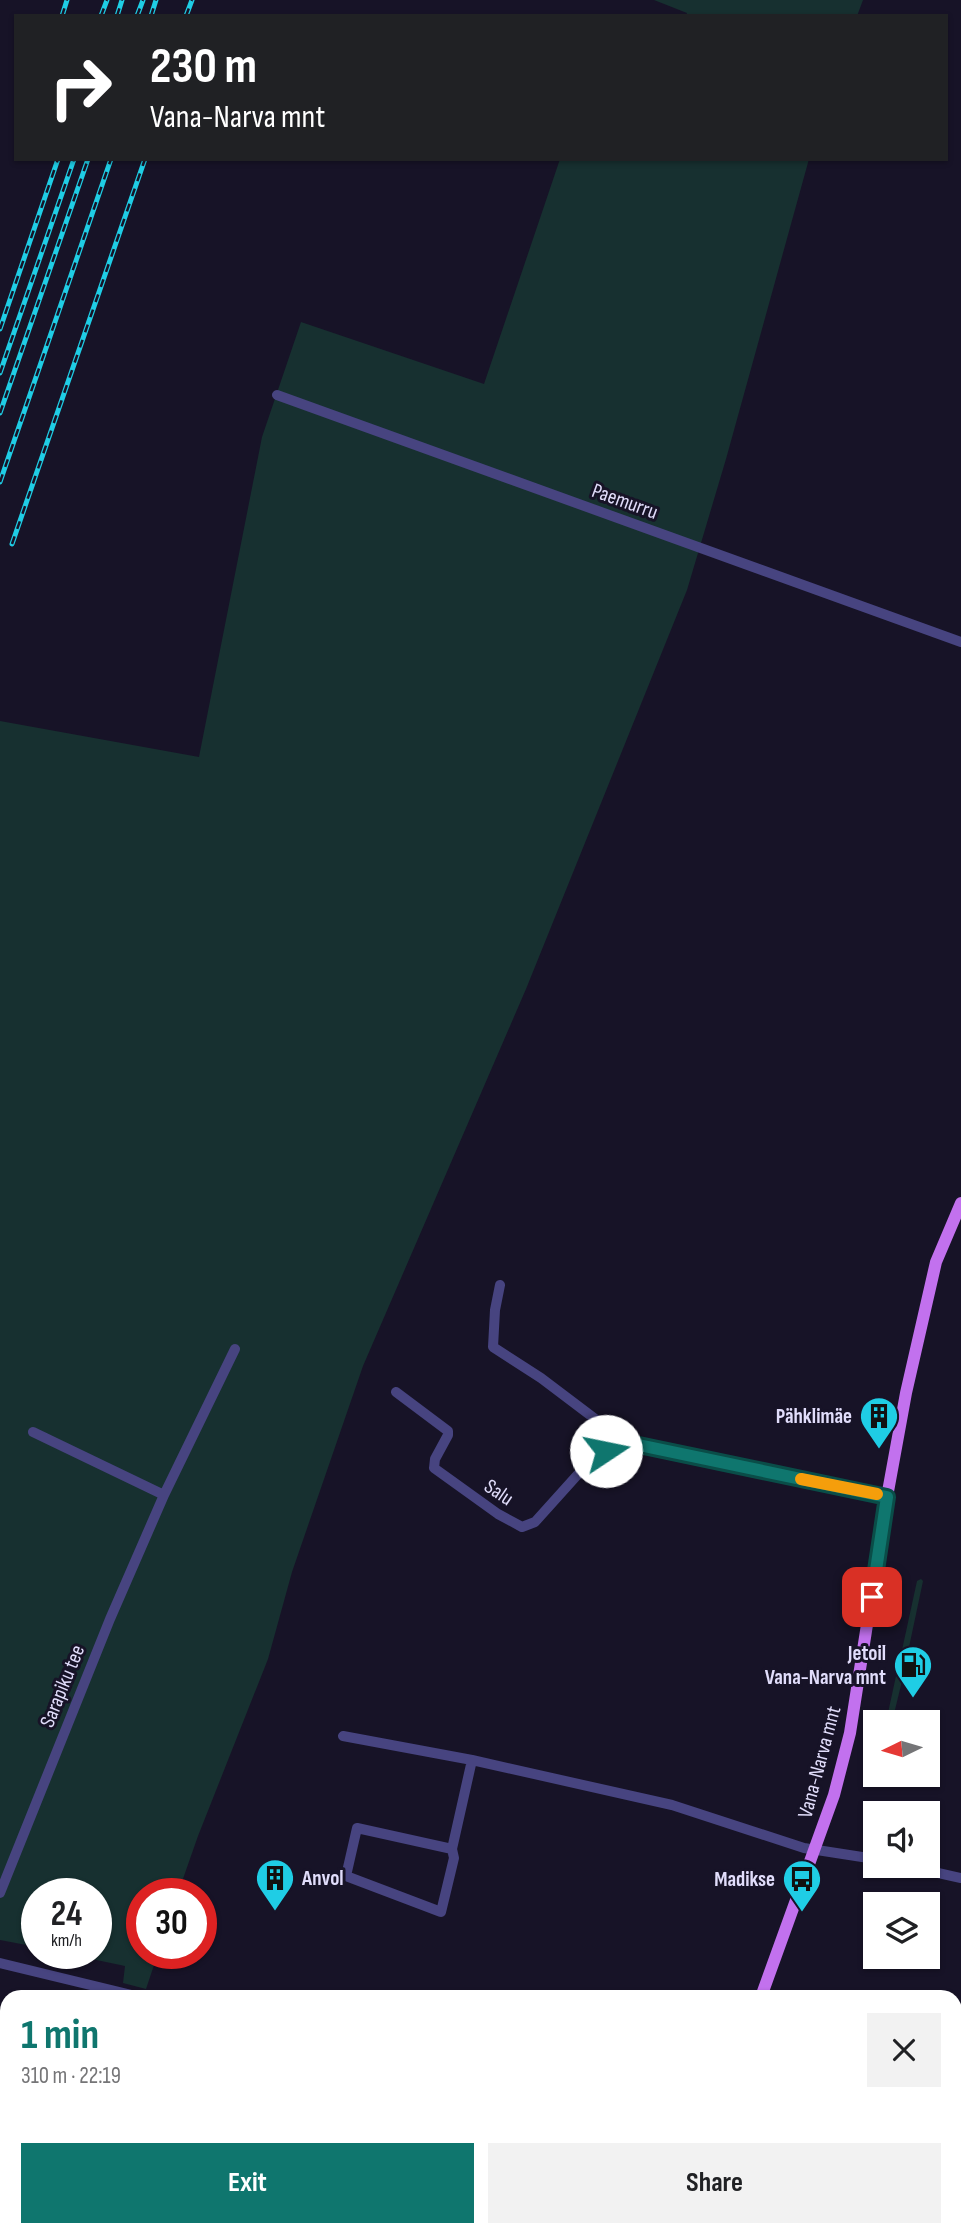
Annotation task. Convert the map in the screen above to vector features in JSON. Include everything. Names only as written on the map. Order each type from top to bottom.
[{"type":"main road","name":"Vana-Narva mnt","points":[[764,1990],[834,1795],[850,1733],[887,1497],[928,1293],[942,1246],[961,1203]]},
{"type":"street","name":"Paemurru","points":[[277,395],[961,642]]},
{"type":"street","points":[[500,1286],[495,1310],[493,1347],[557,1390],[622,1440],[887,1497]]},
{"type":"street","name":"Sarapiku tee","points":[[0,1893],[110,1619],[164,1495],[235,1349]]},
{"type":"street","name":"Salu","points":[[396,1392],[448,1431],[435,1459],[434,1468],[498,1514],[522,1527],[535,1522],[589,1462],[622,1440]]},
{"type":"street","points":[[33,1432],[164,1495]]},
{"type":"street","points":[[343,1736],[472,1760],[672,1805],[814,1850],[863,1857]]},
{"type":"street","points":[[452,1849],[357,1828],[346,1877],[441,1912],[472,1760]]},
{"type":"street","points":[[940,1873],[961,1878]]},
{"type":"street","points":[[0,1963],[111,1990]]},
{"type":"green space","points":[[654,0],[863,0],[858,14],[687,13]]},
{"type":"green space","points":[[559,161],[808,161],[687,590],[526,989],[363,1366],[292,1572],[268,1659],[183,1878],[126,1878],[126,1969],[153,1969],[146,1989],[123,1983],[125,1966],[112,1963],[112,1878],[21,1878],[21,1944],[0,1940],[0,721],[199,757],[262,437],[301,322],[484,384]]},
{"type":"green space","points":[[917,1581],[923,1581],[908,1652],[902,1650]]},
{"type":"green space","points":[[896,1676],[903,1677],[895,1710],[889,1710]]},
{"type":"railway","points":[[63,14],[67,0]]},
{"type":"railway","points":[[102,14],[107,0]]},
{"type":"railway","points":[[118,14],[122,0]]},
{"type":"railway","points":[[138,14],[143,0]]},
{"type":"railway","points":[[152,14],[156,0]]},
{"type":"railway","points":[[187,14],[192,0]]},
{"type":"railway","points":[[0,329],[57,161]]},
{"type":"railway","points":[[0,373],[73,161]]},
{"type":"railway","points":[[0,413],[87,161]]},
{"type":"railway","points":[[0,482],[110,161]]},
{"type":"railway","points":[[12,544],[144,161]]},
{"type":"slow traffic","points":[[801,1479],[877,1494]]},
{"type":"place","name":"Pähklimäe","points":[[879,1450]]},
{"type":"place","name":"Jetoil Vana-Narva mnt","points":[[913,1699]]},
{"type":"place","name":"Anvol","points":[[275,1912]]},
{"type":"place","name":"Madikse","points":[[802,1913]]},
{"type":"route","points":[[606,1451],[622,1440],[887,1497],[872,1597]]}]
